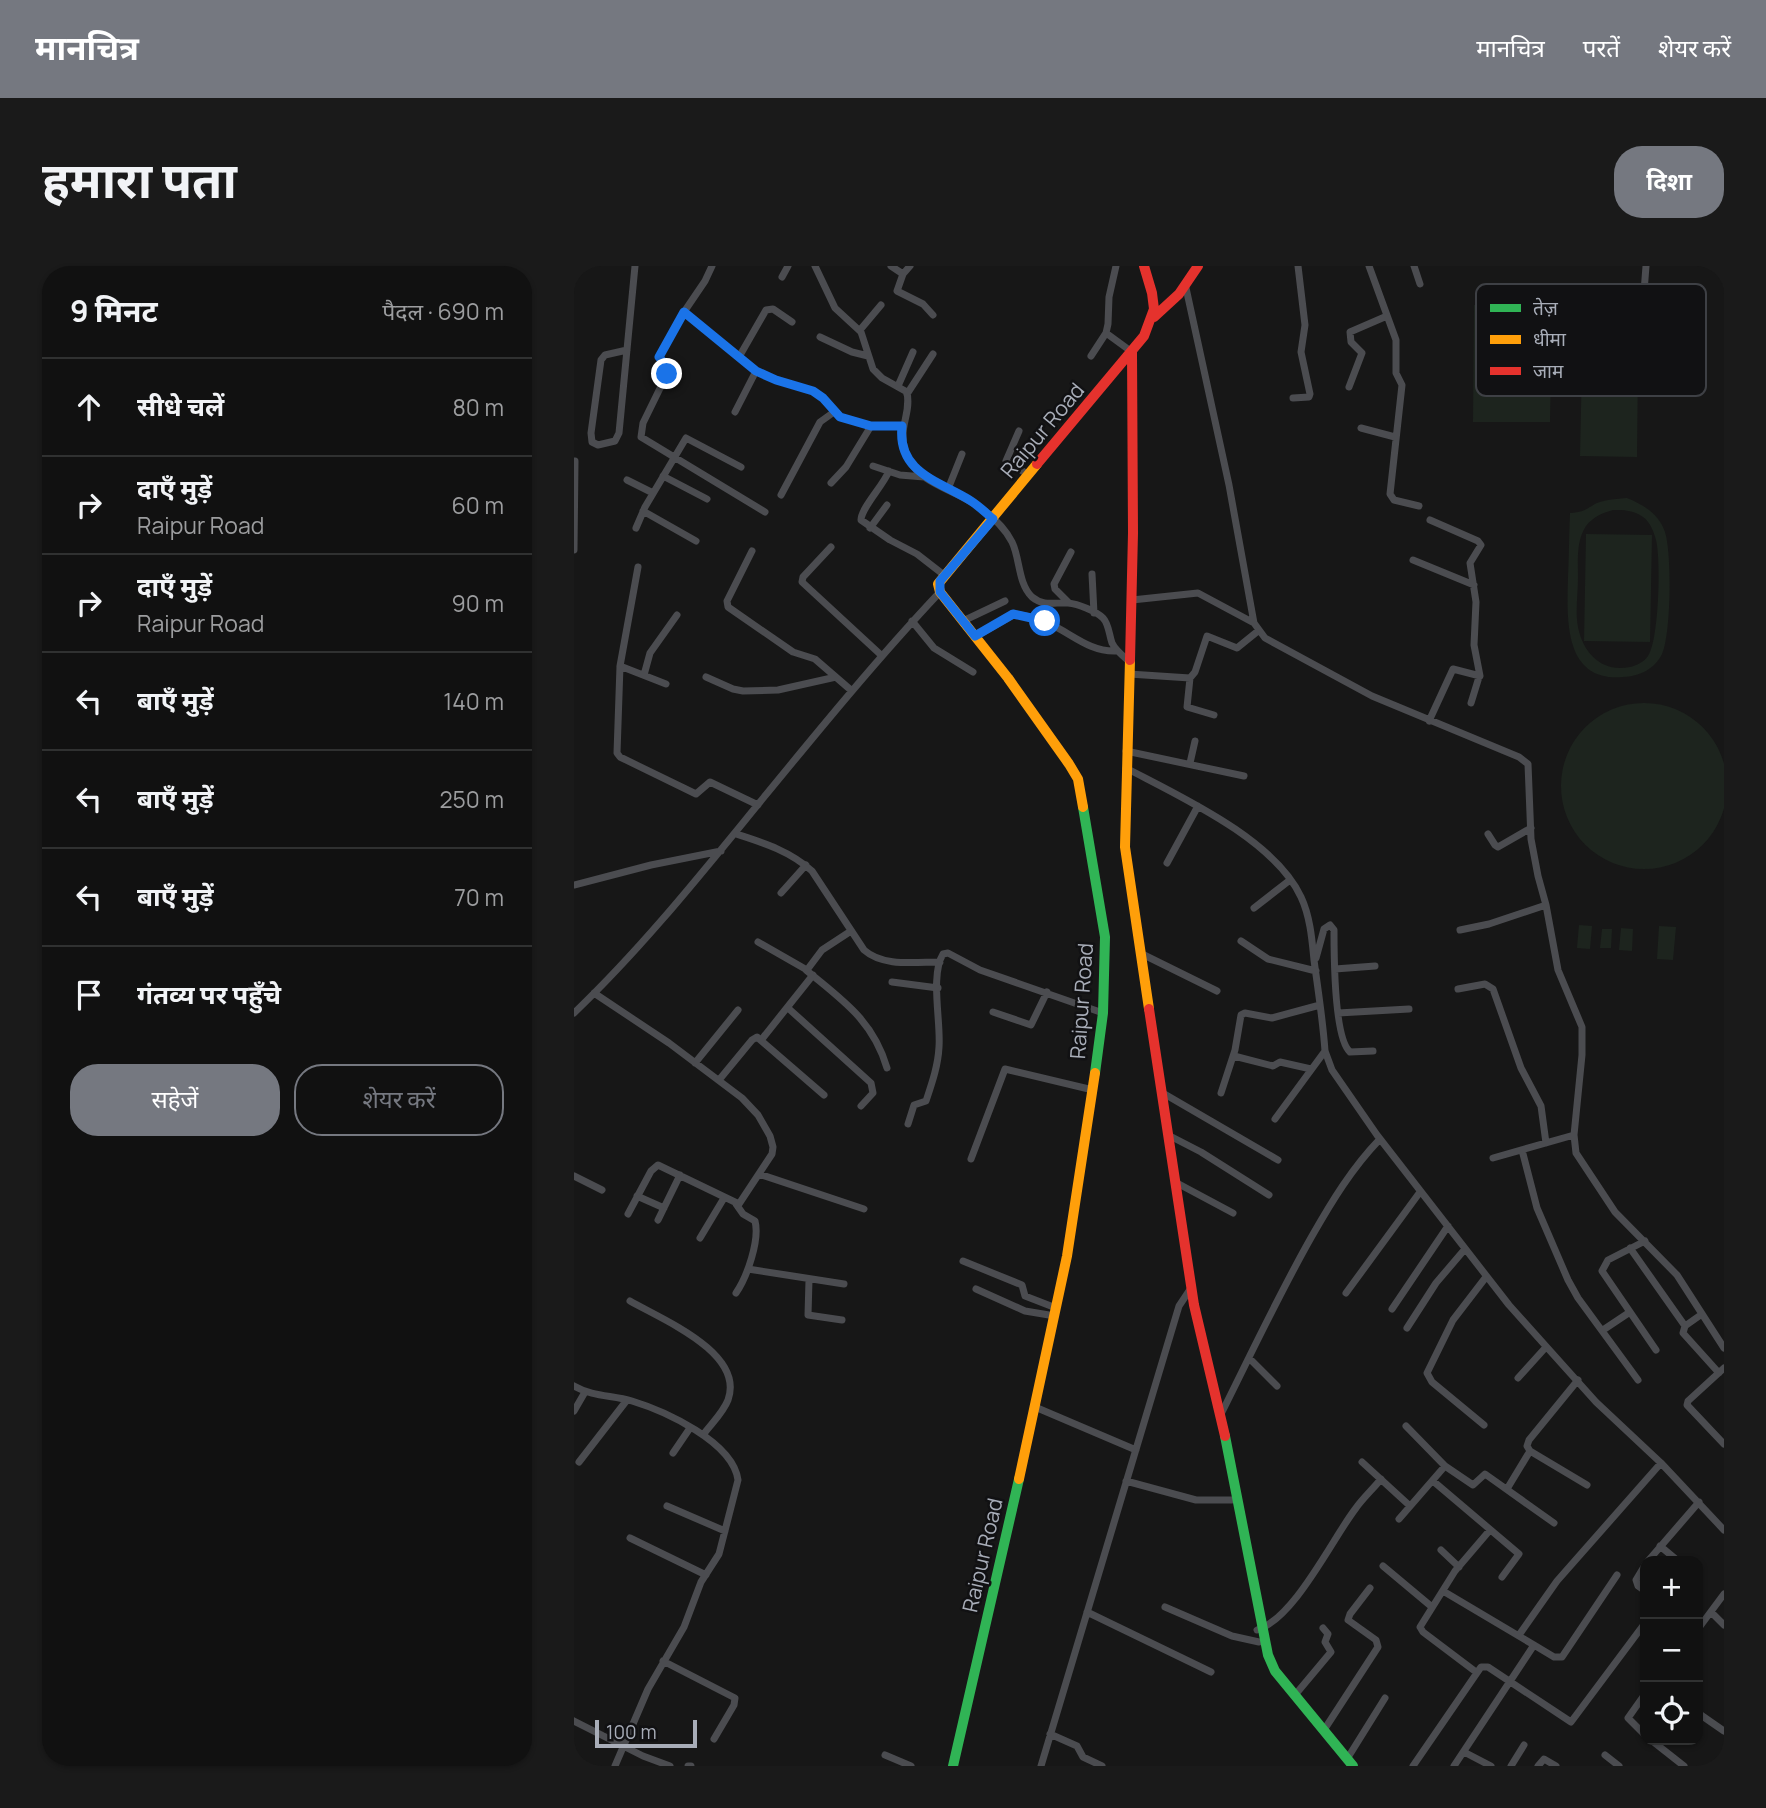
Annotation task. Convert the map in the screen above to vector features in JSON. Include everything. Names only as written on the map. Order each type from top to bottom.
[{"type":"street","points":[[627,350],[605,355],[601,360],[591,433],[592,442],[597,445],[610,444],[618,438],[627,350],[635,266]]},
{"type":"street","points":[[711,266],[705,281],[659,357],[668,372],[643,423],[640,435],[642,439],[765,512]]},
{"type":"street","points":[[782,277],[788,266]]},
{"type":"street","points":[[815,266],[835,308],[860,330],[876,373],[908,394]]},
{"type":"street","points":[[891,266],[903,274]]},
{"type":"street","points":[[910,266],[903,274],[897,290],[923,304],[933,315]]},
{"type":"street","points":[[1091,356],[1105,333],[1116,266]]},
{"type":"street","points":[[1144,266],[1154,298],[1154,317]]},
{"type":"street","name":"Raipur Road","points":[[953,1766],[1067,1256],[1103,1013],[1105,937],[1077,779],[1035,715],[940,592],[938,584],[1132,352],[1154,317],[1186,288],[1198,266]]},
{"type":"street","points":[[1293,398],[1308,398],[1310,394],[1301,349],[1305,326],[1298,266]]},
{"type":"street","points":[[1368,266],[1397,343],[1396,373],[1402,388],[1390,494],[1394,500],[1419,506]]},
{"type":"street","points":[[1414,266],[1420,284]]},
{"type":"street","points":[[1645,284],[1646,266]]},
{"type":"street","points":[[1186,288],[1229,485],[1256,627]]},
{"type":"street","points":[[860,330],[881,305]]},
{"type":"street","points":[[739,357],[766,310],[773,309],[792,322]]},
{"type":"street","points":[[684,312],[756,371],[813,391],[843,419],[871,426],[902,426]]},
{"type":"street","points":[[1349,387],[1362,353],[1351,342],[1350,332],[1387,316]]},
{"type":"street","points":[[1105,333],[1132,352],[1132,600],[1125,846],[1194,1305],[1194,1321],[1260,1629],[1271,1664],[1349,1764]]},
{"type":"street","points":[[820,337],[852,352],[868,356]]},
{"type":"street","points":[[898,386],[913,352]]},
{"type":"street","points":[[933,355],[908,394],[901,439],[909,461],[926,477],[971,501],[993,519],[1012,540],[1026,587],[1033,597],[1045,604],[1069,603]]},
{"type":"street","points":[[735,412],[756,371]]},
{"type":"street","points":[[781,495],[820,422],[834,412]]},
{"type":"street","points":[[831,484],[846,467],[871,426]]},
{"type":"street","points":[[1362,428],[1395,438]]},
{"type":"street","points":[[1019,431],[1006,461],[1029,475]]},
{"type":"street","points":[[636,528],[653,493],[687,438],[741,467]]},
{"type":"street","points":[[948,489],[962,454]]},
{"type":"street","points":[[574,550],[575,461]]},
{"type":"street","points":[[873,466],[926,477]]},
{"type":"street","points":[[889,471],[861,514],[861,520],[870,528],[917,554],[944,575]]},
{"type":"street","points":[[663,476],[707,499]]},
{"type":"street","points":[[627,480],[653,493]]},
{"type":"street","points":[[870,528],[887,505]]},
{"type":"street","points":[[643,511],[696,541]]},
{"type":"street","points":[[1430,520],[1479,542],[1481,547],[1470,563],[1476,602],[1475,645],[1479,677],[1471,703]]},
{"type":"street","points":[[831,547],[803,577],[802,582],[881,655]]},
{"type":"street","points":[[752,551],[727,601],[728,607],[793,652],[815,659],[852,691]]},
{"type":"street","points":[[1071,552],[1054,584],[1055,589],[1069,603],[1094,613],[1105,621],[1116,651],[1130,662]]},
{"type":"street","points":[[1413,560],[1474,585]]},
{"type":"street","points":[[638,567],[620,666],[616,747],[618,755],[696,794],[710,782],[758,805]]},
{"type":"street","points":[[1092,574],[1094,613]]},
{"type":"street","points":[[574,1013],[647,937],[736,834],[881,655],[940,592]]},
{"type":"street","points":[[1132,600],[1178,593],[1198,593],[1256,627],[1265,638],[1372,696],[1526,761],[1530,771],[1528,793],[1538,876],[1558,970],[1582,1027],[1574,1135],[1576,1153],[1615,1212],[1677,1275],[1724,1348]]},
{"type":"street","points":[[963,621],[1005,601]]},
{"type":"street","points":[[975,636],[1015,614],[1045,621],[1088,645],[1116,651]]},
{"type":"street","points":[[644,675],[650,653],[677,615]]},
{"type":"street","points":[[912,621],[934,648],[973,672]]},
{"type":"street","points":[[1214,715],[1187,707],[1190,678],[1195,672],[1207,636],[1237,648],[1256,627]]},
{"type":"street","points":[[620,666],[666,684]]},
{"type":"street","points":[[1429,721],[1453,669],[1457,668],[1479,677]]},
{"type":"street","points":[[1129,674],[1190,678]]},
{"type":"street","points":[[706,677],[744,691],[778,690],[836,677]]},
{"type":"street","points":[[1190,763],[1195,741]]},
{"type":"street","points":[[1126,751],[1244,776]]},
{"type":"street","points":[[1126,768],[1198,806],[1236,830],[1272,860],[1290,880],[1304,904],[1315,962],[1325,1051],[1332,1070],[1380,1139],[1486,1277],[1619,1425],[1661,1463],[1724,1530]]},
{"type":"street","points":[[1167,863],[1198,806]]},
{"type":"street","points":[[1488,834],[1498,846],[1531,828]]},
{"type":"street","points":[[736,834],[783,850],[806,865],[827,891],[864,950],[877,959],[940,962]]},
{"type":"street","points":[[574,885],[722,850]]},
{"type":"street","points":[[781,893],[806,865]]},
{"type":"street","points":[[1254,908],[1290,880]]},
{"type":"street","points":[[1460,930],[1489,924],[1546,905]]},
{"type":"street","points":[[1315,962],[1324,929],[1330,925],[1334,930],[1341,1032],[1348,1051],[1373,1051]]},
{"type":"street","points":[[762,1040],[788,1008],[822,950],[851,930]]},
{"type":"street","points":[[1241,941],[1268,959],[1316,971]]},
{"type":"street","points":[[758,942],[809,973],[848,1003],[876,1039],[887,1068]]},
{"type":"street","points":[[908,1124],[913,1106],[926,1101],[936,1069],[939,1043],[938,988],[942,955],[948,953],[980,970],[1103,1013]]},
{"type":"street","points":[[1140,953],[1217,991]]},
{"type":"street","points":[[1335,969],[1375,966]]},
{"type":"street","points":[[891,982],[938,988]]},
{"type":"street","points":[[1458,989],[1485,984],[1493,989],[1521,1068],[1541,1106],[1546,1143]]},
{"type":"street","points":[[993,1012],[1031,1025],[1047,992]]},
{"type":"street","points":[[594,993],[719,1080],[751,1106],[770,1136],[772,1152],[742,1202],[736,1204]]},
{"type":"street","points":[[1221,1093],[1234,1056],[1242,1014],[1272,1018],[1320,1005]]},
{"type":"street","points":[[788,1008],[871,1083],[873,1093],[862,1106]]},
{"type":"street","points":[[1338,1013],[1409,1009]]},
{"type":"street","points":[[695,1063],[738,1010]]},
{"type":"street","points":[[719,1080],[757,1037],[824,1095]]},
{"type":"street","points":[[1275,1119],[1325,1051]]},
{"type":"street","points":[[1234,1056],[1273,1066],[1280,1062],[1311,1069]]},
{"type":"street","points":[[971,1159],[1006,1069],[1093,1090]]},
{"type":"street","points":[[1161,1092],[1278,1160]]},
{"type":"street","points":[[1167,1134],[1269,1195]]},
{"type":"street","points":[[1493,1158],[1574,1135]]},
{"type":"street","points":[[1221,1415],[1290,1276],[1331,1203],[1360,1160],[1380,1139]]},
{"type":"street","points":[[1522,1150],[1537,1208],[1568,1280],[1578,1298],[1638,1380]]},
{"type":"street","points":[[628,1214],[656,1166],[663,1166],[736,1204],[743,1214],[757,1224],[748,1269],[736,1293]]},
{"type":"street","points":[[759,1174],[864,1209]]},
{"type":"street","points":[[574,1175],[602,1190]]},
{"type":"street","points":[[658,1220],[680,1175]]},
{"type":"street","points":[[1175,1182],[1233,1213]]},
{"type":"street","points":[[1346,1293],[1420,1192]]},
{"type":"street","points":[[637,1196],[664,1208]]},
{"type":"street","points":[[700,1238],[724,1198]]},
{"type":"street","points":[[1392,1309],[1448,1226]]},
{"type":"street","points":[[1645,1241],[1608,1260],[1602,1271],[1656,1350]]},
{"type":"street","points":[[1630,1248],[1685,1326]]},
{"type":"street","points":[[1407,1328],[1436,1283],[1465,1249]]},
{"type":"street","points":[[963,1261],[1022,1285],[1025,1296],[1055,1312]]},
{"type":"street","points":[[748,1269],[844,1284]]},
{"type":"street","points":[[1484,1425],[1432,1382],[1427,1373],[1453,1320],[1486,1277]]},
{"type":"street","points":[[809,1280],[808,1315],[842,1321]]},
{"type":"street","points":[[1041,1766],[1179,1306],[1191,1288]]},
{"type":"street","points":[[976,1289],[1026,1311],[1055,1312]]},
{"type":"street","points":[[630,1301],[700,1342],[722,1360],[727,1369],[730,1386],[727,1402],[703,1435]]},
{"type":"street","points":[[1194,1305],[1198,1312],[1221,1415],[1263,1657],[1270,1674],[1349,1764]]},
{"type":"street","points":[[1603,1330],[1629,1312]]},
{"type":"street","points":[[1702,1314],[1685,1326],[1684,1335],[1721,1370],[1686,1405],[1724,1444]]},
{"type":"street","points":[[1518,1378],[1546,1346]]},
{"type":"street","points":[[1249,1358],[1277,1386]]},
{"type":"street","points":[[1577,1380],[1527,1446],[1530,1451],[1587,1485]]},
{"type":"street","points":[[574,1386],[585,1392],[627,1400],[690,1428],[729,1456],[737,1472],[738,1488],[719,1553],[699,1587],[690,1617],[639,1707],[615,1766]]},
{"type":"street","points":[[574,1411],[585,1392]]},
{"type":"street","points":[[579,1462],[627,1400]]},
{"type":"street","points":[[1035,1406],[1136,1450]]},
{"type":"street","points":[[1406,1426],[1445,1466],[1473,1485],[1485,1474],[1555,1524]]},
{"type":"street","points":[[673,1453],[690,1428]]},
{"type":"street","points":[[1507,1489],[1530,1451]]},
{"type":"street","points":[[1362,1462],[1410,1506]]},
{"type":"street","points":[[1519,1634],[1557,1581],[1661,1463]]},
{"type":"street","points":[[1399,1519],[1445,1466]]},
{"type":"street","points":[[1260,1629],[1279,1617],[1306,1583],[1355,1508],[1381,1479]]},
{"type":"street","points":[[1126,1481],[1196,1500],[1232,1500]]},
{"type":"street","points":[[1433,1481],[1519,1554],[1502,1577]]},
{"type":"street","points":[[1652,1556],[1699,1502]]},
{"type":"street","points":[[667,1506],[725,1531]]},
{"type":"street","points":[[1476,1672],[1421,1631],[1432,1607],[1459,1567],[1490,1530]]},
{"type":"street","points":[[630,1538],[706,1575]]},
{"type":"street","points":[[1660,1546],[1672,1556]]},
{"type":"street","points":[[1441,1549],[1459,1567]]},
{"type":"street","points":[[1383,1566],[1432,1607]]},
{"type":"street","points":[[1443,1591],[1554,1657],[1562,1657],[1617,1575]]},
{"type":"street","points":[[1324,1730],[1378,1647],[1376,1640],[1348,1620],[1370,1588]]},
{"type":"street","points":[[1703,1622],[1724,1594]]},
{"type":"street","points":[[1164,1607],[1240,1639],[1259,1642]]},
{"type":"street","points":[[1087,1612],[1211,1672]]},
{"type":"street","points":[[1711,1612],[1724,1625]]},
{"type":"street","points":[[1295,1695],[1331,1653],[1325,1642],[1328,1634],[1323,1628]]},
{"type":"street","points":[[1413,1766],[1482,1667],[1486,1666],[1571,1722],[1640,1630]]},
{"type":"street","points":[[1454,1766],[1534,1645]]},
{"type":"street","points":[[663,1661],[735,1698],[734,1705],[714,1739]]},
{"type":"street","points":[[1349,1764],[1385,1698]]},
{"type":"street","points":[[1640,1701],[1628,1718],[1640,1731]]},
{"type":"street","points":[[1703,1716],[1724,1731]]},
{"type":"street","points":[[574,1721],[670,1766]]},
{"type":"street","points":[[1050,1734],[1077,1746],[1083,1757],[1101,1766]]},
{"type":"street","points":[[1511,1766],[1524,1745]]},
{"type":"street","points":[[1657,1745],[1684,1766]]},
{"type":"street","points":[[1464,1752],[1490,1766]]},
{"type":"street","points":[[885,1755],[911,1766]]},
{"type":"street","points":[[1605,1755],[1619,1766]]},
{"type":"street","points":[[1538,1766],[1544,1759],[1556,1766]]},
{"type":"shaded area","points":[[1476,305],[1476,396],[1550,396],[1550,422],[1473,422]]},
{"type":"shaded area","points":[[1581,396],[1638,396],[1637,457],[1580,456]]},
{"type":"shaded area","points":[[1627,498],[1655,515],[1665,532],[1670,594],[1667,630],[1662,654],[1646,671],[1623,677],[1603,676],[1589,669],[1579,658],[1569,628],[1570,513],[1608,500]],"holes":[[[1613,510],[1628,511],[1643,517],[1653,531],[1658,550],[1657,617],[1652,647],[1643,661],[1620,668],[1603,664],[1589,653],[1578,627],[1577,615],[1578,551],[1583,532],[1595,518]]]},
{"type":"shaded area","points":[[1586,534],[1652,535],[1650,642],[1584,641]]},
{"type":"shaded area","points":[[1644,703],[1676,709],[1703,727],[1721,754],[1727,786],[1721,818],[1703,845],[1676,863],[1644,869],[1612,863],[1585,845],[1567,818],[1561,786],[1567,754],[1585,727],[1612,709]]},
{"type":"shaded area","points":[[1579,925],[1592,926],[1590,949],[1577,948]]},
{"type":"shaded area","points":[[1659,926],[1676,927],[1673,960],[1657,959]]},
{"type":"shaded area","points":[[1621,928],[1633,929],[1632,951],[1619,950]]},
{"type":"shaded area","points":[[1602,929],[1612,929],[1611,948],[1600,948]]},
{"type":"traffic: fast","points":[[1083,807],[1105,937],[1103,1013],[1095,1073]]},
{"type":"traffic: fast","points":[[1225,1436],[1268,1655],[1275,1671],[1353,1766]]},
{"type":"traffic: fast","points":[[953,1766],[1019,1479]]},
{"type":"traffic: slow","points":[[1037,464],[938,584],[940,592],[1008,678],[1069,764],[1078,779],[1083,807]]},
{"type":"traffic: slow","points":[[1130,660],[1125,847],[1149,1009]]},
{"type":"traffic: slow","points":[[1019,1479],[1067,1256],[1095,1073]]},
{"type":"traffic: jam","points":[[1037,464],[1144,336],[1154,309],[1144,266]]},
{"type":"traffic: jam","points":[[1154,317],[1179,294],[1198,266]]},
{"type":"traffic: jam","points":[[1130,660],[1133,533],[1132,352]]},
{"type":"traffic: jam","points":[[1149,1009],[1194,1305],[1225,1436]]},
{"type":"route","points":[[667,374],[668,368],[659,357],[684,312],[750,367],[776,380],[813,391],[840,417],[871,426],[902,426],[902,443],[914,467],[930,479],[971,501],[993,519],[940,581],[940,592],[975,636],[1013,614],[1045,621]]}]
